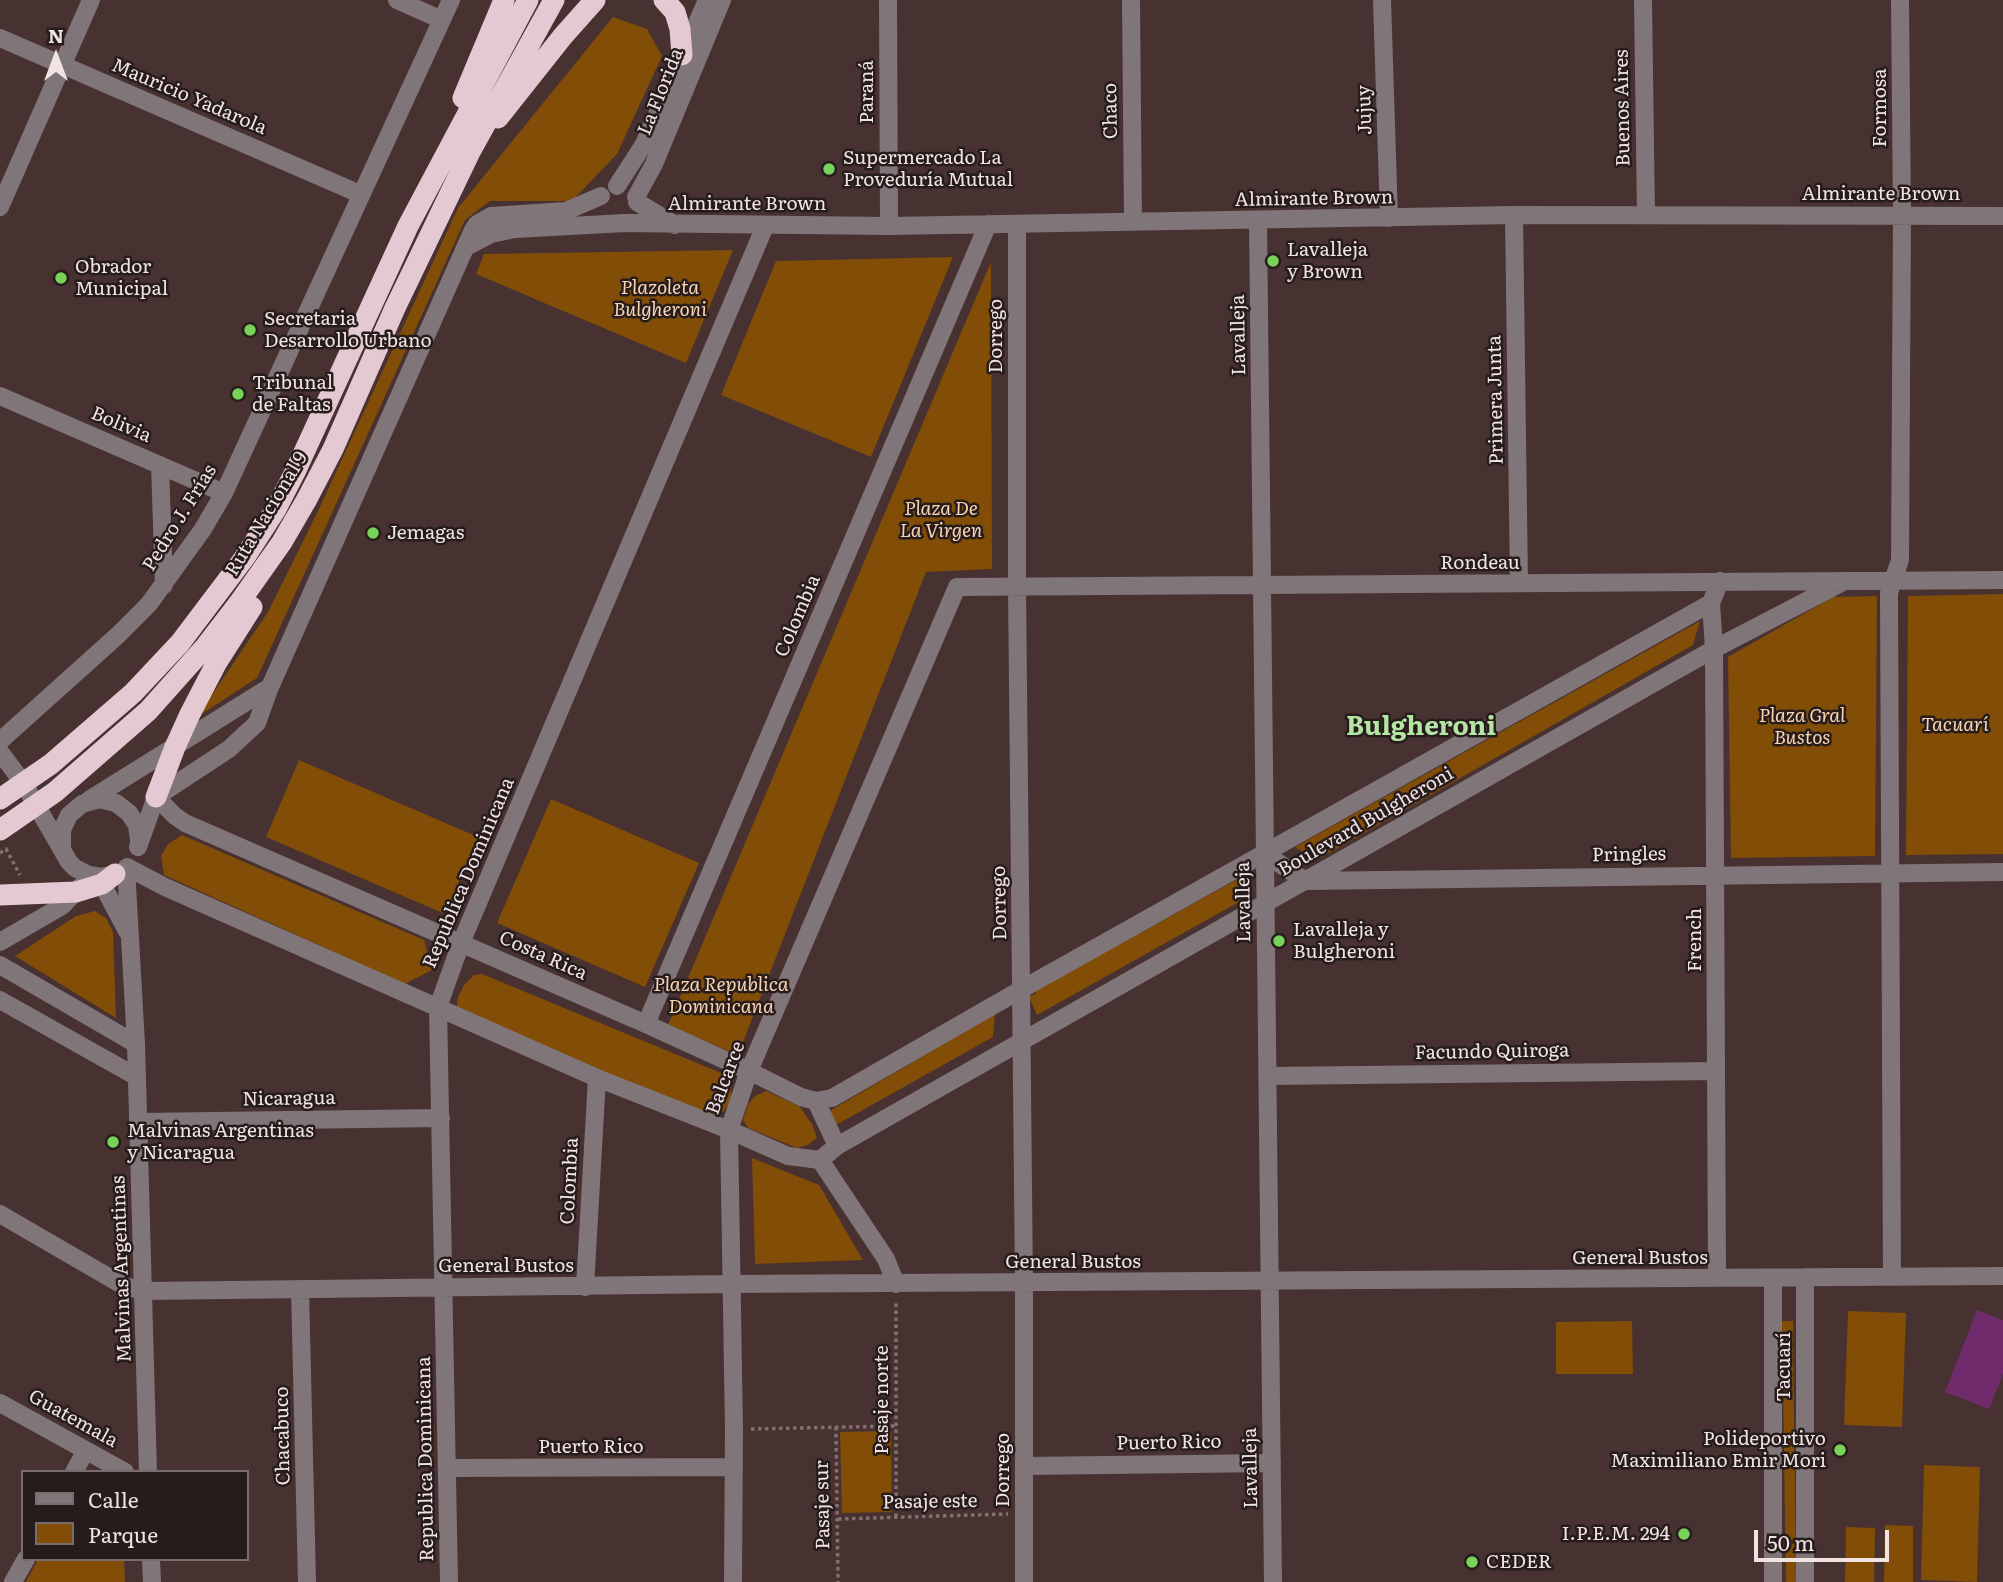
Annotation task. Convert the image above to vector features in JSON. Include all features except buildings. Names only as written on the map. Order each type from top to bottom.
[{"type":"highway","points":[[461,147],[465,90],[504,0]]},
{"type":"highway","name":"Ruta Nacional 9","points":[[0,830],[36,807],[129,729],[177,680],[239,603],[282,542],[333,449],[405,285],[461,147],[528,0]]},
{"type":"highway","name":"Ruta Nacional 9","points":[[0,799],[24,784],[79,741],[158,668],[209,607],[245,556],[276,509],[310,443],[408,226],[554,0]]},
{"type":"highway","points":[[461,147],[528,83],[563,36],[595,0]]},
{"type":"highway","points":[[664,0],[675,12],[680,29],[682,55]]},
{"type":"highway","points":[[156,797],[175,747],[217,662],[257,600],[282,542]]},
{"type":"highway","points":[[0,895],[104,877]]},
{"type":"street","points":[[0,207],[91,0]]},
{"type":"street","points":[[397,0],[442,20]]},
{"type":"street","name":"Pedro J. Frías","points":[[0,741],[149,604],[203,529],[224,493],[451,0]]},
{"type":"street","points":[[636,199],[635,215],[619,224],[600,213],[599,207],[609,191],[644,144],[706,0]]},
{"type":"street","name":"La Florida","points":[[636,199],[654,164],[722,0]]},
{"type":"street","name":"Paraná","points":[[888,0],[889,226]]},
{"type":"street","name":"Chaco","points":[[1131,0],[1133,222]]},
{"type":"street","name":"Jujuy","points":[[1382,0],[1390,218]]},
{"type":"street","name":"Buenos Aires","points":[[1643,0],[1646,215]]},
{"type":"street","name":"Formosa","points":[[1900,0],[1902,215]]},
{"type":"street","name":"Mauricio Yadarola","points":[[0,38],[360,194]]},
{"type":"street","points":[[0,942],[62,906],[104,877],[138,847],[156,797],[229,749],[257,723],[270,687],[477,224],[491,216],[566,211],[609,191],[630,190],[636,199],[675,225]]},
{"type":"street","name":"Almirante Brown","points":[[466,247],[491,234],[515,229],[619,224],[889,226],[1514,215],[2003,216]]},
{"type":"street","name":"Primera Junta","points":[[1514,215],[1519,583]]},
{"type":"street","points":[[1892,1277],[1889,593],[1900,560],[1902,215]]},
{"type":"street","name":"Lavalleja","points":[[1258,220],[1273,1582]]},
{"type":"street","name":"Colombia","points":[[646,1024],[988,224]]},
{"type":"street","name":"Dorrego","points":[[1017,224],[1024,1582]]},
{"type":"street","name":"Republica Dominicana","points":[[449,1582],[438,1007],[461,943],[765,226]]},
{"type":"street","name":"Bolivia","points":[[0,396],[224,493]]},
{"type":"street","points":[[160,465],[164,585]]},
{"type":"street","name":"Rondeau","points":[[957,587],[2003,580]]},
{"type":"street","points":[[1710,603],[1720,581]]},
{"type":"street","name":"Boulevard Bulgheroni","points":[[837,1146],[1714,649],[1845,581]]},
{"type":"street","name":"Balcarce","points":[[733,1582],[734,1429],[729,1130],[749,1071],[957,587]]},
{"type":"street","name":"Boulevard Bulgheroni","points":[[817,1101],[832,1098],[1710,603]]},
{"type":"street","name":"French","points":[[1710,603],[1714,649],[1717,1278]]},
{"type":"street","points":[[62,848],[64,822],[82,804],[270,687]]},
{"type":"street","points":[[0,752],[24,784],[65,856],[75,868],[104,877],[165,887],[597,1078],[729,1130],[788,1157],[820,1160],[837,1146],[817,1101]]},
{"type":"street","name":"Costa Rica","points":[[156,797],[185,823],[646,1024],[801,1097],[817,1101]]},
{"type":"street","points":[[82,804],[99,799],[123,807],[137,825],[138,847]]},
{"type":"street","name":"Costa Rica","points":[[123,807],[147,819],[185,823]]},
{"type":"street","points":[[1264,853],[1305,881]]},
{"type":"street","name":"Pringles","points":[[1305,881],[2003,872]]},
{"type":"street","points":[[104,877],[131,940]]},
{"type":"street","name":"Malvinas Argentinas","points":[[104,877],[131,940],[148,1470]]},
{"type":"street","points":[[0,965],[136,1044]]},
{"type":"street","points":[[0,1000],[137,1077]]},
{"type":"street","name":"Facundo Quiroga","points":[[1268,1076],[1716,1071]]},
{"type":"street","name":"Colombia","points":[[585,1287],[597,1078]]},
{"type":"street","name":"Nicaragua","points":[[138,1122],[441,1118]]},
{"type":"street","points":[[820,1160],[886,1259],[896,1284]]},
{"type":"street","points":[[0,1214],[124,1286],[144,1291]]},
{"type":"street","name":"General Bustos","points":[[144,1291],[730,1284],[2003,1276]]},
{"type":"street","name":"Tacuarí","points":[[1805,1277],[1805,1582]]},
{"type":"street","name":"Tacuarí","points":[[1773,1278],[1773,1582]]},
{"type":"street","name":"Chacabuco","points":[[300,1289],[307,1582]]},
{"type":"street","name":"Guatemala","points":[[0,1403],[121,1470]]},
{"type":"street","points":[[75,1470],[85,1452]]},
{"type":"street","name":"Puerto Rico","points":[[1024,1466],[1272,1463]]},
{"type":"street","name":"Puerto Rico","points":[[448,1468],[734,1467]]},
{"type":"street","points":[[9,1579],[24,1561]]},
{"type":"street","points":[[151,1561],[152,1582]]},
{"type":"path","points":[[0,853],[6,849],[21,877],[12,877]]},
{"type":"path","name":"Pasaje norte","points":[[896,1284],[896,1517]]},
{"type":"path","points":[[734,1429],[895,1426]]},
{"type":"path","name":"Pasaje sur","points":[[836,1427],[838,1582]]},
{"type":"path","name":"Pasaje este","points":[[838,1519],[1024,1514]]},
{"type":"green space","points":[[613,17],[647,29],[662,56],[617,154],[572,201],[490,201],[465,220],[257,678],[197,717],[268,612],[318,511],[458,208]]},
{"type":"green space","name":"Plazoleta Bulgheroni","points":[[733,250],[686,363],[476,274],[484,254]]},
{"type":"green space","points":[[953,257],[871,457],[721,395],[776,261]]},
{"type":"green space","name":"Plaza De La Virgen","points":[[991,262],[992,569],[926,572],[738,1055],[668,1025]]},
{"type":"green space","name":"Tacuarí","points":[[2003,594],[2003,854],[1906,855],[1908,596]]},
{"type":"green space","name":"Plaza Gral Bustos","points":[[1877,596],[1875,856],[1731,858],[1728,657],[1833,597]]},
{"type":"green space","points":[[1700,621],[1693,645],[1317,860],[1295,847]]},
{"type":"green space","points":[[299,760],[478,837],[445,914],[266,837]]},
{"type":"green space","points":[[551,799],[699,863],[645,987],[497,923]]},
{"type":"green space","points":[[182,835],[424,940],[432,970],[405,984],[164,875],[161,856],[168,844]]},
{"type":"green space","points":[[1249,873],[1246,898],[1037,1015],[1029,997],[1036,993],[1036,990]]},
{"type":"green space","points":[[95,911],[106,918],[113,932],[116,1018],[15,956],[76,916]]},
{"type":"green space","points":[[482,974],[726,1075],[731,1085],[731,1100],[723,1112],[710,1116],[456,1012],[458,997],[464,985],[474,975]]},
{"type":"green space","points":[[995,1014],[993,1037],[836,1125],[828,1112]]},
{"type":"green space","points":[[766,1091],[799,1106],[812,1124],[817,1138],[808,1145],[797,1148],[748,1128],[743,1120],[748,1104],[755,1096]]},
{"type":"green space","points":[[752,1158],[819,1185],[863,1260],[755,1264]]},
{"type":"green space","points":[[1848,1311],[1906,1313],[1902,1427],[1844,1425]]},
{"type":"green space","points":[[1632,1321],[1633,1374],[1556,1374],[1556,1322]]},
{"type":"green space","points":[[1782,1321],[1793,1321],[1796,1582],[1786,1582]]},
{"type":"green space","points":[[891,1431],[892,1512],[842,1513],[840,1432]]},
{"type":"green space","points":[[1924,1465],[1980,1467],[1977,1582],[1921,1580]]},
{"type":"green space","points":[[1885,1525],[1913,1526],[1913,1582],[1884,1582]]},
{"type":"green space","points":[[1846,1527],[1875,1528],[1874,1582],[1845,1582]]},
{"type":"green space","points":[[37,1561],[124,1561],[125,1582],[26,1582]]},
{"type":"shaded area","points":[[1977,1310],[2003,1320],[2003,1374],[1989,1409],[1945,1392]]},
{"type":"place","name":"Supermercado La Proveduría Mutual","points":[[829,169]]},
{"type":"place","name":"Lavalleja y Brown","points":[[1273,261]]},
{"type":"place","name":"Obrador Municipal","points":[[61,278]]},
{"type":"place","name":"Secretaria Desarrollo Urbano","points":[[250,330]]},
{"type":"place","name":"Tribunal de Faltas","points":[[238,394]]},
{"type":"place","name":"Jemagas","points":[[373,533]]},
{"type":"place","name":"Lavalleja y Bulgheroni","points":[[1279,941]]},
{"type":"place","name":"Malvinas Argentinas y Nicaragua","points":[[113,1142]]},
{"type":"place","name":"Polideportivo Maximiliano Emir Mori","points":[[1840,1450]]},
{"type":"place","name":"I.P.E.M. 294","points":[[1684,1534]]},
{"type":"place","name":"CEDER","points":[[1472,1562]]},
{"type":"district","name":"Bulgheroni","points":[[1421,727]]},
{"type":"park label","name":"Plaza Republica Dominicana","points":[[721,996]]}]
